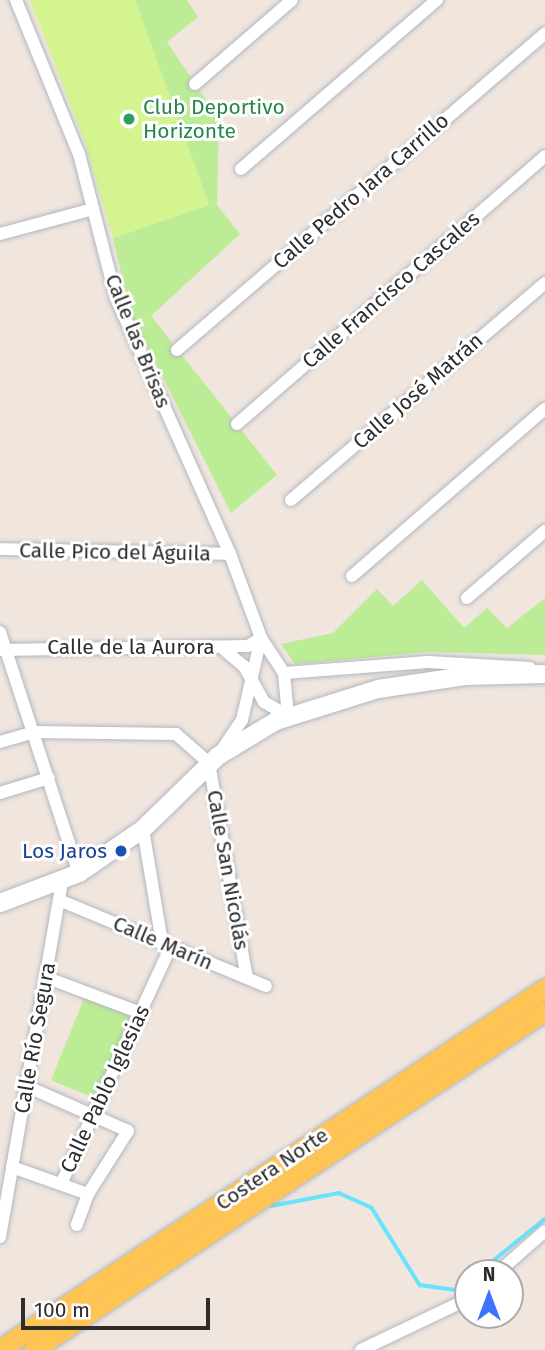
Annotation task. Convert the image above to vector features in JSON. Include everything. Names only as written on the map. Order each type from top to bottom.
[{"type":"main road","name":"Costera Norte","points":[[0,1349],[545,988]]},
{"type":"main road","name":"Costera Norte","points":[[33,1350],[545,1011]]},
{"type":"street","name":"Calle las Brisas","points":[[16,0],[79,154],[116,298],[230,554],[261,638],[284,673]]},
{"type":"street","points":[[195,84],[292,0]]},
{"type":"street","points":[[241,169],[437,0]]},
{"type":"street","name":"Calle Pedro Jara Carrillo","points":[[177,350],[545,33]]},
{"type":"street","name":"Calle Francisco Cascales","points":[[237,424],[545,156]]},
{"type":"street","points":[[0,234],[93,209]]},
{"type":"street","name":"Calle José Matrán","points":[[291,500],[545,283]]},
{"type":"street","points":[[352,576],[545,409]]},
{"type":"street","points":[[467,598],[545,531]]},
{"type":"street","name":"Calle Pico del Águila","points":[[0,549],[230,554]]},
{"type":"street","points":[[0,632],[3,649],[34,732],[79,873]]},
{"type":"street","points":[[0,903],[79,873],[143,829],[214,759],[242,720],[253,689],[261,638]]},
{"type":"street","name":"Calle de la Aurora","points":[[3,649],[248,646],[261,638]]},
{"type":"street","points":[[221,646],[244,666],[253,689],[288,716]]},
{"type":"street","points":[[288,716],[284,673],[428,662],[545,672]]},
{"type":"street","points":[[214,759],[288,716],[378,689],[545,672]]},
{"type":"street","points":[[0,742],[34,732],[176,734],[214,759]]},
{"type":"street","name":"Calle San Nicolás","points":[[214,759],[247,978]]},
{"type":"street","points":[[0,793],[49,778]]},
{"type":"street","points":[[143,829],[166,945]]},
{"type":"street","name":"Calle Río Segura","points":[[0,1237],[62,880]]},
{"type":"street","name":"Calle Marín","points":[[59,900],[266,986]]},
{"type":"street","name":"Calle Pablo Iglesias","points":[[12,1167],[61,1184],[141,1013],[166,945]]},
{"type":"street","points":[[45,977],[141,1013]]},
{"type":"street","points":[[26,1086],[94,1113],[128,1131],[88,1194],[77,1225]]},
{"type":"street","points":[[61,1184],[88,1194]]},
{"type":"street","points":[[513,1259],[545,1231]]},
{"type":"street","points":[[360,1350],[454,1305]]},
{"type":"green space","name":"Club Deportivo Horizonte","points":[[30,0],[135,0],[209,205],[113,238],[85,143]]},
{"type":"green space","points":[[135,0],[187,0],[198,17],[167,42],[219,119],[217,205],[240,234],[151,316],[277,475],[231,513],[131,314],[113,238],[209,205]]},
{"type":"green space","points":[[422,580],[464,628],[487,608],[507,628],[545,598],[545,655],[429,652],[295,664],[281,644],[333,633],[377,589],[393,606]]},
{"type":"green space","points":[[85,996],[131,1015],[97,1099],[51,1080]]},
{"type":"waterway","points":[[271,1206],[339,1193],[372,1208],[420,1285],[454,1290]]},
{"type":"waterway","points":[[495,1259],[545,1219]]},
{"type":"place","name":"Club Deportivo Horizonte","points":[[129,119]]},
{"type":"place","name":"Los Jaros","points":[[121,851]]}]
